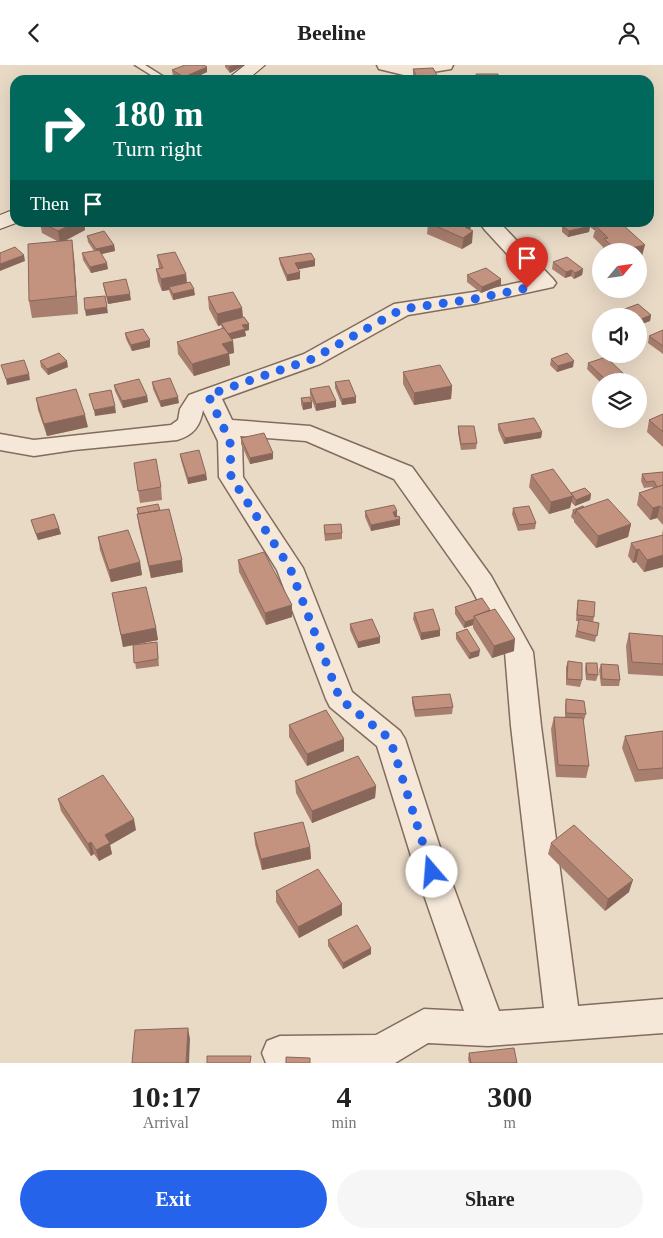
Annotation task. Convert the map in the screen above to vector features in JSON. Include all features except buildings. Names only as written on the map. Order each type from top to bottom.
[{"type":"street","points":[[242,75],[256,65]]},
{"type":"street","points":[[385,65],[408,71],[445,65]]},
{"type":"street","points":[[0,442],[34,448],[74,442],[177,433],[190,423],[192,409],[197,400],[312,359],[402,309],[474,299],[546,283],[491,227]]},
{"type":"street","points":[[496,227],[533,241]]},
{"type":"street","points":[[208,395],[230,441],[231,477],[290,568],[340,699],[390,739],[432,872],[488,1029]]},
{"type":"street","points":[[223,427],[310,435],[403,473],[482,583],[519,652],[526,726],[563,1023]]},
{"type":"street","points":[[280,1053],[380,1051],[424,1026],[488,1029],[663,1016]]},
{"type":"lane","points":[[138,65],[156,75]]},
{"type":"route","points":[[432,872],[390,739],[340,699],[290,568],[231,477],[230,441],[208,395],[312,359],[402,309],[474,299],[527,288]]}]
